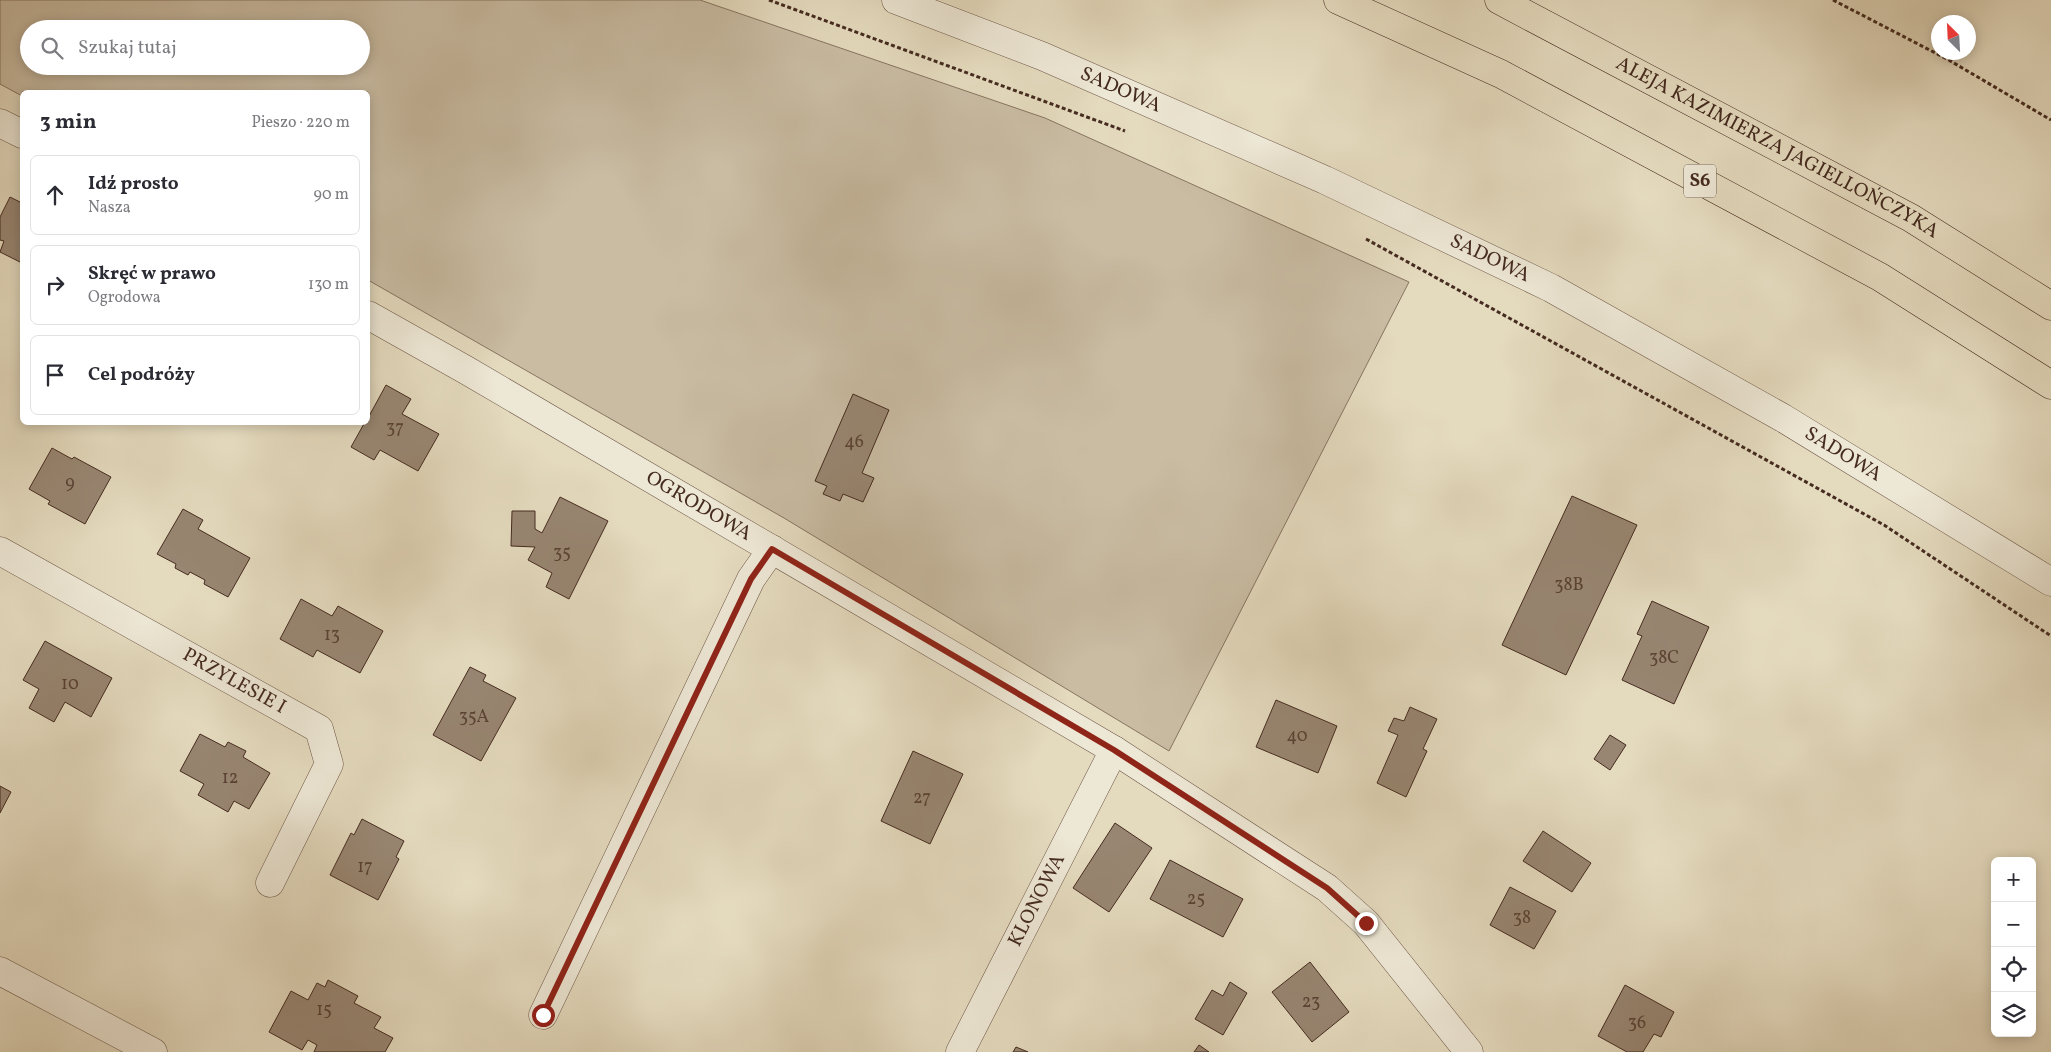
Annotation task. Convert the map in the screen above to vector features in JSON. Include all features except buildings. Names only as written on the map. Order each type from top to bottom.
[{"type":"highway","name":"S6","points":[[1338,0],[1501,74],[1880,277],[2051,385]]},
{"type":"highway","name":"ALEJA KAZIMIERZA JAGIELLOŃCZYKA","points":[[1499,0],[1910,218],[2051,306]]},
{"type":"street","name":"SADOWA","points":[[896,0],[1042,56],[1325,180],[1551,288],[1783,418],[2051,582]]},
{"type":"street","points":[[0,123],[20,133]]},
{"type":"street","name":"OGRODOWA","points":[[370,316],[466,370],[1114,750],[1327,888],[1366,923],[1469,1052]]},
{"type":"street","points":[[543,1015],[751,579],[772,549]]},
{"type":"street","name":"PRZYLESIE I","points":[[0,551],[320,729],[329,764],[270,883]]},
{"type":"street","name":"KLONOWA","points":[[960,1052],[1114,750]]},
{"type":"street","points":[[0,971],[153,1052]]},
{"type":"path","points":[[769,0],[1129,133]]},
{"type":"path","points":[[1833,0],[1947,60],[2051,120]]},
{"type":"path","points":[[1362,236],[1884,525],[2051,636]]},
{"type":"shaded area","points":[[0,0],[700,0],[1045,118],[1409,282],[1169,751],[784,518],[370,281],[370,90],[20,90],[20,95],[0,84]]},
{"type":"route","points":[[543,1015],[751,579],[772,549],[1114,750],[1327,888],[1366,923]]}]
